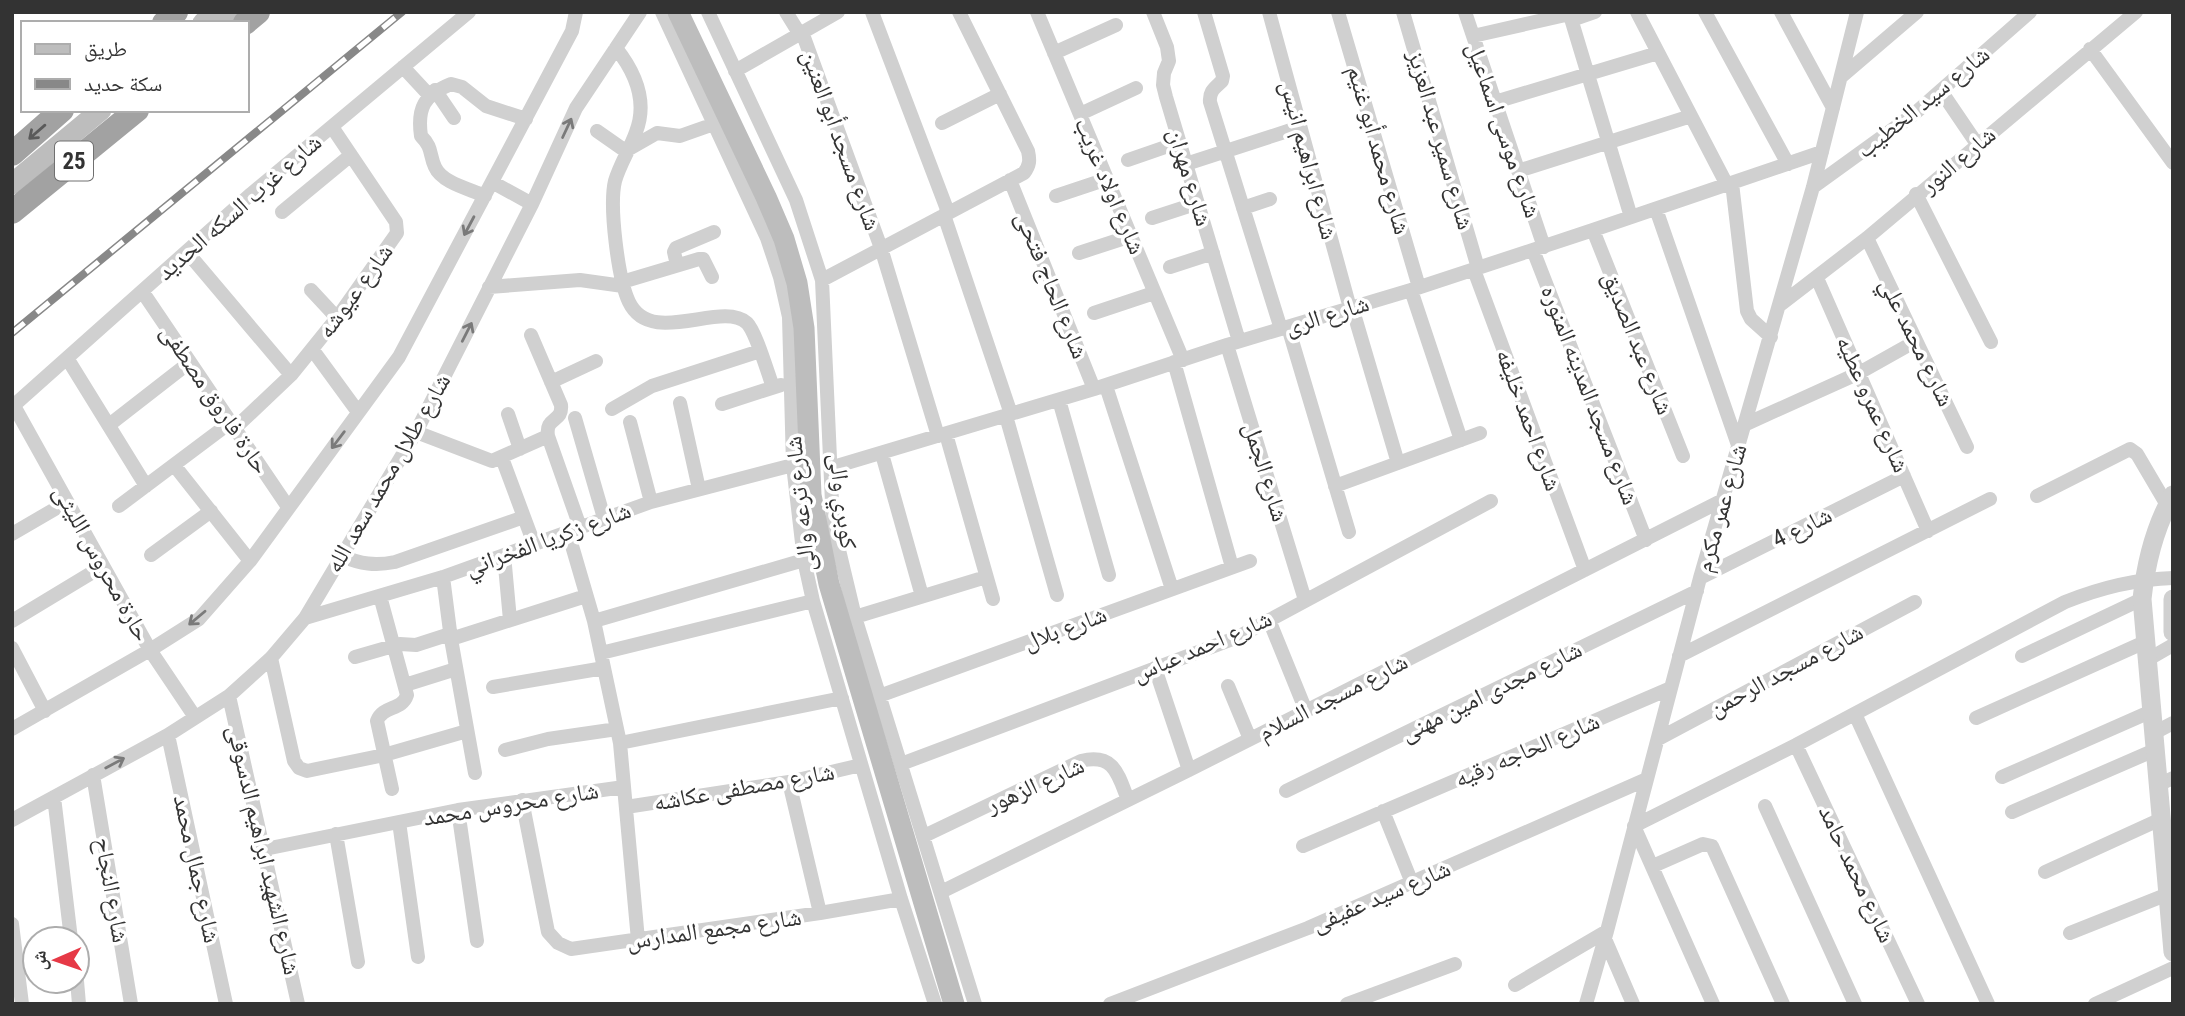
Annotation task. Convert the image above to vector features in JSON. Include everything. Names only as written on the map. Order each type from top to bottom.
[{"type":"highway","name":"25","points":[[12,153],[60,112]]},
{"type":"highway","name":"25","points":[[12,212],[135,112]]},
{"type":"main road","name":"كوبري والى","points":[[672,12],[764,198],[781,240],[794,284],[802,328],[809,495],[816,540],[917,907],[938,1004]]},
{"type":"main road","name":"كوبري والى","points":[[678,12],[766,197],[784,239],[797,283],[804,328],[811,495],[818,540],[835,606],[954,1004]]},
{"type":"main road","points":[[12,184],[99,112]]},
{"type":"main road","points":[[12,199],[118,112]]},
{"type":"street","name":"شارع غرب السكه الحديد","points":[[13,406],[251,194],[469,12]]},
{"type":"street","name":"شارع طلال محمد سعد الله","points":[[12,729],[199,619],[250,561],[399,357],[572,31],[576,12]]},
{"type":"street","name":"شارع طلال محمد سعد الله","points":[[12,820],[168,735],[229,695],[271,657],[305,618],[416,432],[532,204],[576,108],[640,12]]},
{"type":"street","name":"شارع ترعه والى","points":[[662,12],[766,238],[780,277],[789,317],[793,466],[804,560],[901,899],[938,1004]]},
{"type":"street","name":"شارع ترعه والى","points":[[708,12],[796,200],[822,280],[833,525],[855,617],[975,1004]]},
{"type":"street","name":"شارع مسجد أبو العنين","points":[[786,12],[801,33],[881,248],[993,599]]},
{"type":"street","points":[[735,71],[838,12]]},
{"type":"street","points":[[872,12],[946,213],[1009,415],[1057,595]]},
{"type":"street","points":[[822,280],[1024,173],[1029,166],[1030,159],[959,12]]},
{"type":"street","name":"شارع اولاد غريب","points":[[1037,12],[1131,236],[1178,361],[1232,567]]},
{"type":"street","name":"شارع مهران","points":[[1153,12],[1167,47],[1169,61],[1163,85],[1213,253],[1233,343]]},
{"type":"street","points":[[1204,12],[1223,76],[1210,95],[1243,208],[1349,532]]},
{"type":"street","name":"شارع ابراهيم انيس","points":[[1269,12],[1351,308],[1398,463]]},
{"type":"street","name":"شارع محمد أبو غنيم","points":[[1338,12],[1415,289],[1461,440]]},
{"type":"street","name":"شارع سمير عبد العزيز","points":[[1404,12],[1476,269]]},
{"type":"street","name":"شارع موسى اسماعيل","points":[[1465,12],[1518,171],[1539,248]]},
{"type":"street","points":[[1473,36],[1595,12]]},
{"type":"street","points":[[1637,12],[1729,184],[1747,310],[1751,319],[1771,337]]},
{"type":"street","points":[[1705,12],[1788,164]]},
{"type":"street","points":[[1781,12],[1833,108]]},
{"type":"street","name":"شارع عمر مكرم","points":[[1586,1004],[1698,584],[1813,187],[1857,12]]},
{"type":"street","points":[[1841,77],[1917,12]]},
{"type":"street","name":"شارع سيد الخطيب","points":[[1813,187],[1892,131],[2030,12]]},
{"type":"street","name":"شارع النور","points":[[1780,305],[1867,238],[1916,194],[2136,12]]},
{"type":"street","points":[[1570,15],[1631,218]]},
{"type":"street","points":[[1054,54],[1116,25]]},
{"type":"street","points":[[616,48],[630,65],[638,85],[641,107],[638,129],[614,184],[612,204],[623,284],[629,302],[635,313],[645,320],[657,323],[740,318],[749,325],[773,387]]},
{"type":"street","points":[[2090,49],[2173,163]]},
{"type":"street","points":[[1495,102],[1658,53]]},
{"type":"street","points":[[403,67],[432,92],[454,118]]},
{"type":"street","points":[[485,196],[440,176],[434,166],[430,147],[421,136],[421,110],[432,92],[451,84],[462,87],[486,106],[526,119]]},
{"type":"street","points":[[1080,114],[1136,88]]},
{"type":"street","points":[[1941,91],[1977,144]]},
{"type":"street","points":[[942,123],[1000,94]]},
{"type":"street","points":[[1518,171],[1691,116]]},
{"type":"street","points":[[628,151],[657,133],[680,136],[714,124]]},
{"type":"street","name":"شارع عيوشه","points":[[119,506],[233,425],[291,375],[337,318],[397,233],[396,222],[332,127]]},
{"type":"street","points":[[1186,164],[1300,127]]},
{"type":"street","points":[[597,131],[628,151]]},
{"type":"street","points":[[1128,160],[1180,142]]},
{"type":"street","name":"شارع الرى","points":[[830,468],[1100,388],[1233,343],[1415,289],[1822,152]]},
{"type":"street","points":[[282,212],[351,155]]},
{"type":"street","name":"شارع الحاج فتحى","points":[[1014,178],[1100,388],[1172,589]]},
{"type":"street","points":[[1056,196],[1107,179]]},
{"type":"street","points":[[492,182],[532,204]]},
{"type":"street","points":[[1916,194],[1991,342]]},
{"type":"street","points":[[1243,208],[1270,199]]},
{"type":"street","points":[[1152,218],[1198,203]]},
{"type":"street","points":[[396,222],[406,209]]},
{"type":"street","points":[[1656,209],[1739,448]]},
{"type":"street","name":"شارع عبد الصديق","points":[[1593,230],[1683,456]]},
{"type":"street","points":[[677,265],[674,252],[676,248],[714,232]]},
{"type":"street","points":[[1079,253],[1131,236]]},
{"type":"street","name":"شارع محمد علي","points":[[1867,238],[1967,447]]},
{"type":"street","name":"شارع مسجد المدينه المنوره","points":[[1539,248],[1646,540]]},
{"type":"street","points":[[187,252],[291,375]]},
{"type":"street","points":[[1170,267],[1213,253]]},
{"type":"street","points":[[489,287],[580,280],[623,284],[677,265],[704,259],[712,277]]},
{"type":"street","name":"شارع احمد خليفه","points":[[1476,269],[1585,570]]},
{"type":"street","name":"شارع عمرو عطيه","points":[[1817,278],[1928,531]]},
{"type":"street","points":[[311,290],[337,318]]},
{"type":"street","name":"حارة فاروق مصطفى","points":[[142,291],[288,507]]},
{"type":"street","points":[[1094,313],[1154,293]]},
{"type":"street","points":[[531,335],[561,405],[559,417],[551,421],[547,428],[548,436],[574,529],[586,596],[619,736],[639,940]]},
{"type":"street","points":[[1746,424],[1859,373],[1916,341]]},
{"type":"street","name":"شارع الجمل","points":[[1233,343],[1305,600]]},
{"type":"street","name":"شارع عيوشه","points":[[312,349],[358,412]]},
{"type":"street","points":[[612,409],[652,386],[760,351]]},
{"type":"street","points":[[67,358],[146,486]]},
{"type":"street","points":[[551,382],[596,361]]},
{"type":"street","points":[[109,425],[190,362]]},
{"type":"street","points":[[722,404],[790,383]]},
{"type":"street","points":[[1059,400],[1109,575]]},
{"type":"street","points":[[680,403],[699,489]]},
{"type":"street","name":"حارة محروس الليثى","points":[[13,406],[150,650],[195,717]]},
{"type":"street","points":[[508,414],[520,449]]},
{"type":"street","points":[[575,418],[604,518]]},
{"type":"street","points":[[630,422],[651,502]]},
{"type":"street","points":[[416,432],[492,461],[548,436]]},
{"type":"street","points":[[1335,486],[1480,433]]},
{"type":"street","points":[[2037,496],[2130,449],[2137,454],[2170,500],[2153,540],[2142,599],[2155,741],[2166,781],[2161,819],[2173,952]]},
{"type":"street","points":[[882,454],[922,596]]},
{"type":"street","points":[[502,458],[534,544]]},
{"type":"street","points":[[174,465],[250,561]]},
{"type":"street","name":"شارع زكريا الفخراني","points":[[305,618],[443,577],[651,502],[793,466]]},
{"type":"street","name":"شارع 4","points":[[1698,584],[1904,476]]},
{"type":"street","points":[[1679,656],[1990,499]]},
{"type":"street","name":"شارع مسجد السلام","points":[[941,892],[1723,500]]},
{"type":"street","name":"شارع احمد عباس","points":[[901,764],[1238,637],[1491,501]]},
{"type":"street","points":[[12,534],[67,502]]},
{"type":"street","points":[[151,555],[211,511]]},
{"type":"street","points":[[341,556],[360,564],[395,562],[524,517]]},
{"type":"street","points":[[504,555],[510,620]]},
{"type":"street","points":[[594,621],[804,560]]},
{"type":"street","name":"شارع بلال","points":[[879,696],[1250,561]]},
{"type":"street","points":[[12,621],[103,566]]},
{"type":"street","points":[[855,617],[986,576]]},
{"type":"street","points":[[443,577],[475,773]]},
{"type":"street","points":[[1713,1004],[1634,826],[1796,745],[2065,602],[2099,589],[2144,579],[2173,579]]},
{"type":"street","name":"شارع مجدى امين مهنى","points":[[1286,792],[1698,584]]},
{"type":"street","points":[[380,596],[407,695],[400,705],[384,710],[377,721],[392,789]]},
{"type":"street","points":[[355,657],[405,643],[416,645],[451,637],[586,596]]},
{"type":"street","points":[[2022,656],[2142,599]]},
{"type":"street","points":[[2173,599],[2173,632]]},
{"type":"street","points":[[601,653],[814,601]]},
{"type":"street","name":"شارع مسجد الرحمن","points":[[1658,739],[1915,602]]},
{"type":"street","points":[[1269,620],[1306,711]]},
{"type":"street","points":[[1976,718],[2146,651],[2173,645]]},
{"type":"street","points":[[12,648],[45,710]]},
{"type":"street","points":[[271,657],[294,761],[299,768],[307,771],[384,755],[467,731]]},
{"type":"street","points":[[493,687],[604,668]]},
{"type":"street","points":[[1155,668],[1189,770]]},
{"type":"street","points":[[405,685],[456,669]]},
{"type":"street","points":[[1228,686],[1250,739]]},
{"type":"street","name":"شارع الحاجه رقيه","points":[[1303,846],[1671,688]]},
{"type":"street","name":"شارع الشهيد ابراهيم الدسوقى","points":[[229,695],[298,1004]]},
{"type":"street","points":[[505,750],[548,739],[619,736],[842,698]]},
{"type":"street","points":[[2002,777],[2152,711]]},
{"type":"street","points":[[1855,714],[1988,1004]]},
{"type":"street","points":[[2012,812],[2155,741],[2173,723]]},
{"type":"street","name":"شارع جمال محمد","points":[[168,735],[224,1003]]},
{"type":"street","name":"شارع محمد حامد","points":[[1796,745],[1918,1004]]},
{"type":"street","name":"شارع الزهور","points":[[924,836],[1081,761],[1093,758],[1106,761],[1116,769],[1128,800]]},
{"type":"street","name":"شارع مصطفى عكاشه","points":[[626,807],[789,782],[861,765]]},
{"type":"street","name":"شارع النجاح","points":[[93,775],[131,1004]]},
{"type":"street","name":"شارع سيد عفيفى","points":[[1110,1004],[1308,928],[1647,779]]},
{"type":"street","points":[[789,782],[820,913]]},
{"type":"street","name":"شارع محروس محمد","points":[[265,849],[458,810],[624,787]]},
{"type":"street","points":[[54,797],[69,925]]},
{"type":"street","name":"شارع مجمع المدارس","points":[[522,800],[548,932],[558,943],[571,949],[901,899]]},
{"type":"street","points":[[1765,806],[1855,1004]]},
{"type":"street","points":[[458,810],[477,941]]},
{"type":"street","points":[[1383,811],[1412,883]]},
{"type":"street","points":[[2045,872],[2161,819]]},
{"type":"street","points":[[398,822],[418,957]]},
{"type":"street","points":[[336,834],[358,962]]},
{"type":"street","points":[[1653,866],[1703,844],[1712,846],[1783,1004]]},
{"type":"street","points":[[2070,933],[2168,894]]},
{"type":"street","points":[[12,924],[14,959],[22,1004]]},
{"type":"street","points":[[1515,985],[1606,935],[1633,1004]]},
{"type":"street","points":[[1347,1004],[1455,964]]},
{"type":"street","points":[[2095,1004],[2173,968]]},
{"type":"railway","points":[[12,333],[402,12]]}]
